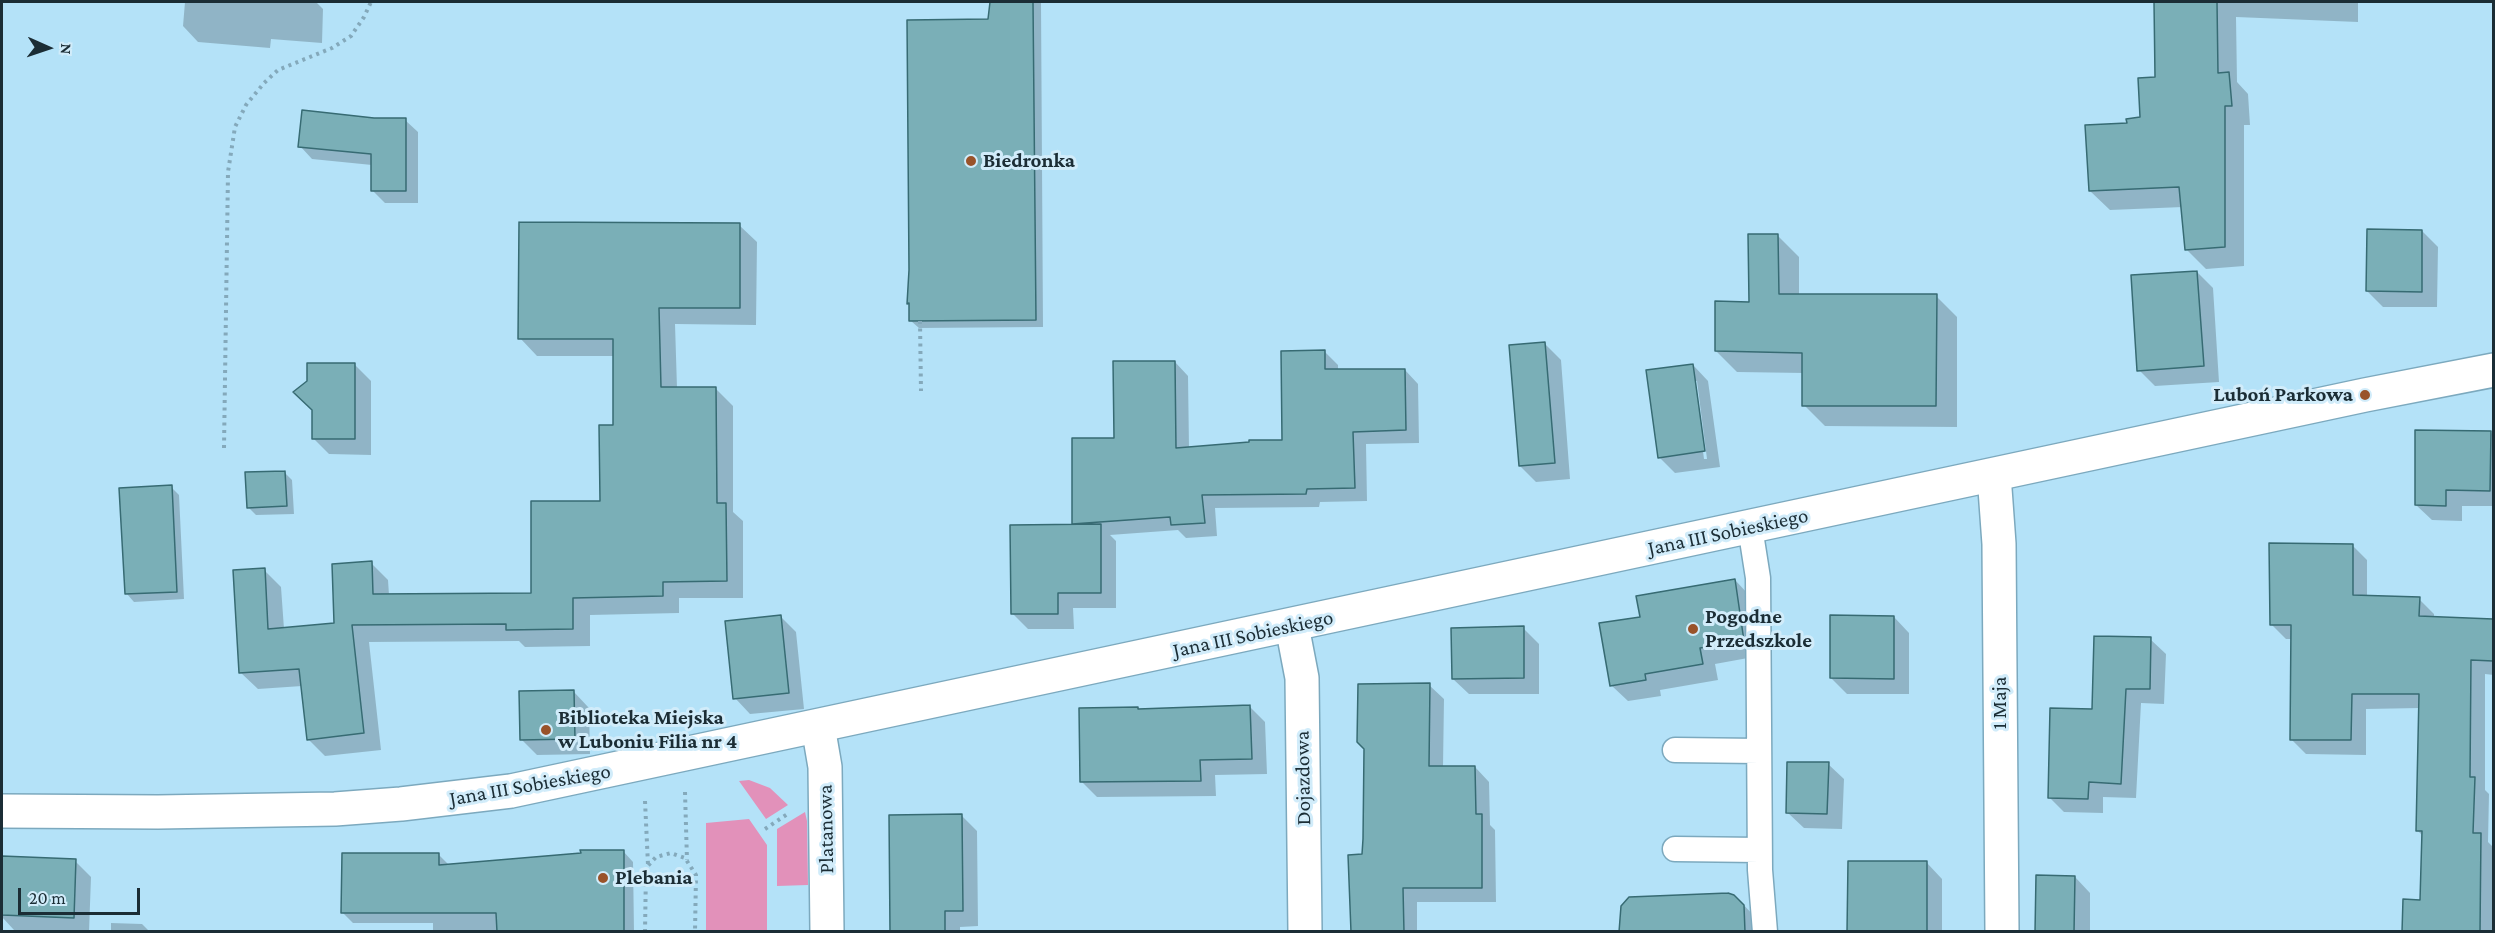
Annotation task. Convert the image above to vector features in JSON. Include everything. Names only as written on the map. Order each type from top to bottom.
[{"type":"street","name":"Jana III Sobieskiego","points":[[2,811],[276,811],[401,804],[472,797],[557,783],[2365,395],[2493,370]]},
{"type":"street","name":"1 Maja","points":[[1994,475],[1999,544],[2002,932]]},
{"type":"street","name":"Dojazdowa","points":[[1292,626],[1302,678],[1305,932]]},
{"type":"street","name":"Platanowa","points":[[818,726],[825,767],[827,932]]},
{"type":"lane","points":[[1750,527],[1758,578],[1759,850],[1765,932]]},
{"type":"lane","points":[[1675,750],[1758,751]]},
{"type":"lane","points":[[1675,849],[1759,850]]},
{"type":"path","points":[[224,448],[228,172],[235,127],[246,105],[264,82],[279,70],[332,48],[351,36],[371,2]]},
{"type":"path","points":[[920,321],[921,391]]},
{"type":"path","points":[[685,787],[687,860],[696,875],[695,932]]},
{"type":"path","points":[[645,795],[648,866],[644,878],[645,932]]},
{"type":"path","points":[[765,829],[798,807]]},
{"type":"path","points":[[648,866],[663,854],[678,855],[687,860]]},
{"type":"shaded area","points":[[749,780],[770,788],[788,805],[766,819],[739,781]]},
{"type":"shaded area","points":[[805,812],[808,885],[777,886],[777,829]]},
{"type":"shaded area","points":[[749,819],[767,845],[767,931],[706,931],[706,823]]},
{"type":"building","name":"Biedronka","points":[[990,2],[1033,2],[1036,320],[909,321],[909,303],[907,304],[909,270],[907,20],[988,19]]},
{"type":"building","points":[[2154,2],[2217,2],[2218,73],[2229,72],[2232,106],[2225,106],[2225,247],[2185,250],[2179,187],[2089,191],[2085,125],[2127,123],[2126,119],[2140,117],[2138,78],[2155,77]]},
{"type":"building","points":[[302,110],[374,118],[406,118],[406,191],[371,191],[371,154],[298,147]]},
{"type":"building","points":[[519,222],[740,223],[740,308],[659,308],[661,387],[716,387],[717,503],[726,503],[727,581],[663,582],[663,596],[573,598],[573,629],[506,630],[506,624],[352,625],[364,733],[307,740],[299,669],[239,673],[233,570],[265,568],[268,629],[334,623],[332,564],[372,561],[373,594],[531,593],[531,501],[600,501],[599,425],[613,425],[613,339],[518,339]]},
{"type":"building","points":[[2367,229],[2422,230],[2422,292],[2366,291]]},
{"type":"building","points":[[1748,234],[1778,234],[1779,294],[1937,294],[1936,406],[1802,406],[1802,353],[1715,351],[1715,301],[1749,302]]},
{"type":"building","points":[[2197,271],[2204,366],[2137,371],[2131,275]]},
{"type":"building","points":[[1545,342],[1555,463],[1519,466],[1509,345]]},
{"type":"building","points":[[1325,350],[1325,369],[1405,369],[1406,430],[1353,432],[1355,488],[1307,489],[1306,494],[1202,495],[1205,523],[1171,525],[1170,517],[1072,524],[1072,438],[1114,438],[1113,361],[1175,361],[1176,448],[1249,442],[1249,440],[1282,440],[1281,351]]},
{"type":"building","points":[[307,363],[355,363],[355,439],[312,439],[312,410],[293,392],[307,381]]},
{"type":"building","points":[[1693,364],[1705,451],[1658,458],[1646,370]]},
{"type":"building","points":[[2415,430],[2491,431],[2490,491],[2446,490],[2446,506],[2415,505]]},
{"type":"building","points":[[285,471],[287,506],[247,508],[245,472]]},
{"type":"building","points":[[172,485],[177,592],[125,594],[119,488]]},
{"type":"building","points":[[1101,524],[1101,593],[1058,593],[1058,614],[1011,614],[1010,525]]},
{"type":"building","points":[[2269,543],[2353,544],[2353,595],[2420,597],[2419,616],[2493,619],[2493,661],[2471,660],[2470,777],[2475,777],[2473,833],[2481,833],[2480,932],[2402,932],[2403,899],[2420,900],[2422,831],[2416,831],[2419,694],[2352,694],[2351,740],[2290,740],[2291,625],[2270,625]]},
{"type":"building","name":"Pogodne Przedszkole","points":[[1735,579],[1744,641],[1700,648],[1703,664],[1645,674],[1646,680],[1610,686],[1599,623],[1640,617],[1636,596]]},
{"type":"building","points":[[781,615],[789,693],[733,699],[725,621]]},
{"type":"building","points":[[1830,615],[1894,616],[1894,679],[1830,678]]},
{"type":"building","points":[[1524,626],[1524,678],[1452,679],[1451,628]]},
{"type":"building","points":[[2094,636],[2151,637],[2150,689],[2126,689],[2121,784],[2089,782],[2088,799],[2048,798],[2050,708],[2092,709]]},
{"type":"building","points":[[1430,683],[1429,766],[1475,766],[1476,814],[1482,814],[1482,888],[1403,888],[1404,932],[1351,932],[1348,855],[1362,854],[1363,839],[1364,749],[1357,742],[1358,684]]},
{"type":"building","points":[[574,690],[575,739],[520,740],[519,691]]},
{"type":"building","points":[[1250,705],[1252,759],[1200,760],[1201,781],[1080,782],[1079,708],[1138,707],[1138,709]]},
{"type":"building","points":[[1787,762],[1829,762],[1827,814],[1786,813]]},
{"type":"building","points":[[962,814],[963,911],[945,911],[945,932],[890,932],[889,815]]},
{"type":"building","points":[[580,850],[624,850],[624,932],[497,932],[496,913],[341,913],[342,853],[439,853],[439,865],[581,853]]},
{"type":"building","points":[[2,856],[76,859],[74,918],[2,915]]},
{"type":"building","points":[[1848,861],[1927,861],[1927,932],[1847,932]]},
{"type":"building","points":[[2036,875],[2075,876],[2074,932],[2035,932]]},
{"type":"building","points":[[1728,893],[1734,895],[1744,905],[1745,932],[1619,932],[1621,906],[1629,897]]},
{"type":"place","name":"Biedronka","points":[[971,161]]},
{"type":"place","name":"Luboń Parkowa","points":[[2365,395]]},
{"type":"place","name":"Pogodne Przedszkole","points":[[1693,629]]},
{"type":"place","name":"Biblioteka Miejska w Luboniu Filia nr 4","points":[[546,730]]},
{"type":"place","name":"Plebania","points":[[603,878]]}]
